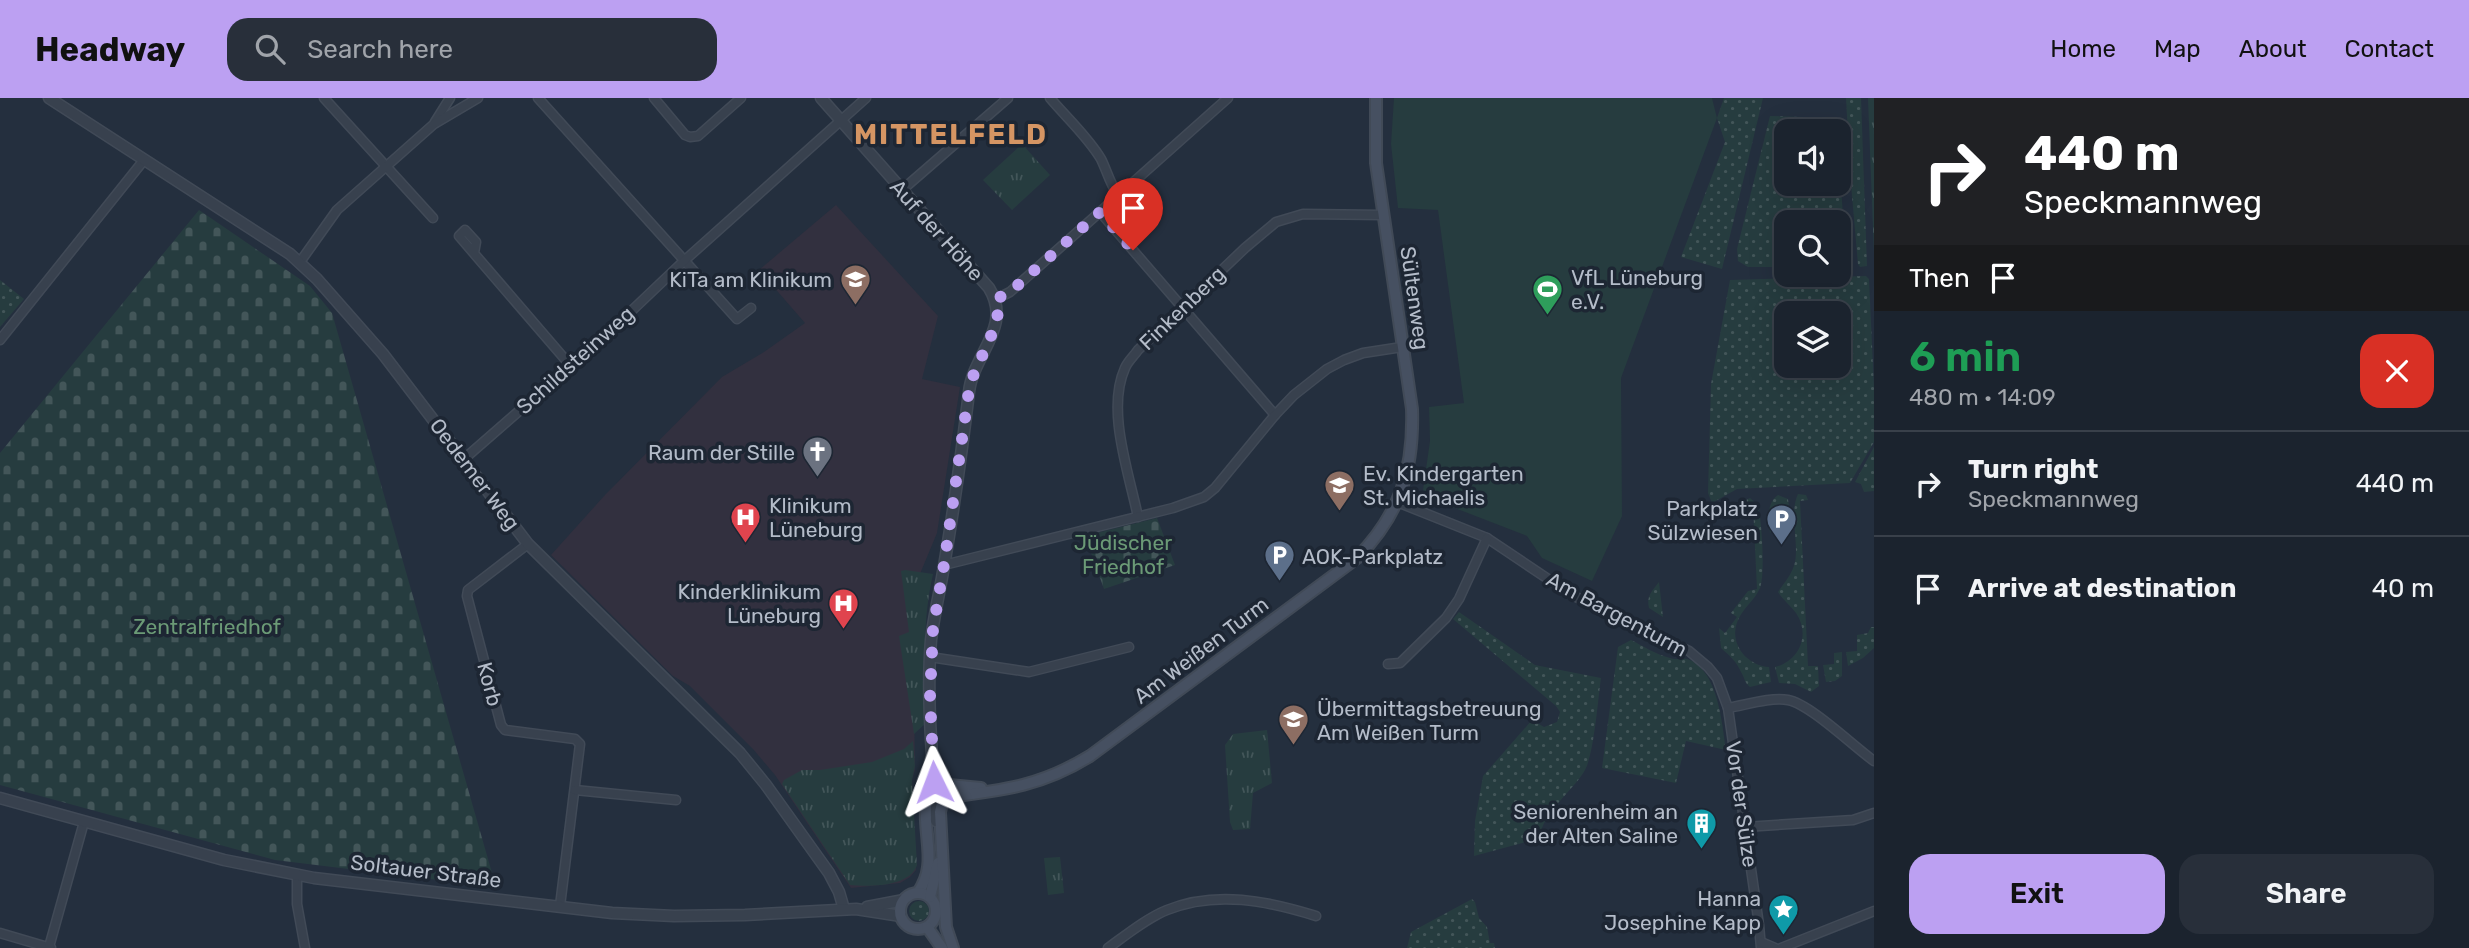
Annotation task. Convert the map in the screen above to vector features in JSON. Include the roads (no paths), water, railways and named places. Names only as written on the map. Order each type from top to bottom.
[{"type":"main road","name":"Sültenweg","points":[[1376,98],[1376,163],[1412,409],[1410,465],[1397,502]]},
{"type":"main road","name":"Am Weißen Turm","points":[[949,797],[1000,790],[1050,778],[1090,756],[1357,558],[1384,527],[1397,502]]},
{"type":"main road","name":"Am Weißen Turm","points":[[934,792],[949,785],[1000,790]]},
{"type":"main road","points":[[927,928],[937,913],[935,904],[930,897],[918,893],[928,870],[926,800],[934,792]]},
{"type":"main road","points":[[949,797],[942,803],[940,812],[940,853],[946,927],[953,948]]},
{"type":"main road","points":[[930,897],[940,853]]},
{"type":"main road","name":"Soltauer Straße","points":[[904,900],[918,893]]},
{"type":"main road","points":[[901,916],[904,900]]},
{"type":"main road","name":"Soltauer Straße","points":[[901,916],[911,928],[927,928],[942,948]]},
{"type":"street","name":"Oedemer Weg","points":[[49,98],[300,262],[317,279],[383,354],[528,544],[740,753],[829,873],[844,909]]},
{"type":"street","points":[[324,98],[433,218]]},
{"type":"street","points":[[434,124],[450,98]]},
{"type":"street","points":[[300,262],[337,210],[434,124],[478,98]]},
{"type":"street","points":[[538,98],[737,320],[751,308]]},
{"type":"street","points":[[654,98],[685,135],[690,137],[698,136],[741,98]]},
{"type":"street","name":"Auf der Höhe","points":[[821,98],[996,299]]},
{"type":"street","name":"Schildsteinweg","points":[[464,459],[866,98]]},
{"type":"street","points":[[901,190],[1008,98]]},
{"type":"street","points":[[1050,98],[1094,149],[1118,195]]},
{"type":"street","points":[[940,853],[934,792],[930,657],[970,383],[995,327],[998,313],[996,299],[1010,292],[1228,98]]},
{"type":"street","points":[[0,340],[144,160]]},
{"type":"street","points":[[1100,212],[1275,415]]},
{"type":"street","name":"Finkenberg","points":[[1138,517],[1117,399],[1126,365],[1138,350],[1276,222],[1303,214],[1383,215]]},
{"type":"street","points":[[474,253],[570,365]]},
{"type":"street","points":[[944,565],[1189,503],[1216,488],[1275,415],[1309,382],[1344,359],[1402,347]]},
{"type":"street","name":"Am Bargenturm","points":[[1397,502],[1487,538],[1572,595],[1689,650],[1709,667],[1717,678],[1728,708]]},
{"type":"street","points":[[1388,664],[1401,663],[1446,618],[1459,599],[1487,538]]},
{"type":"street","name":"Korb","points":[[528,544],[468,590],[467,596],[501,725],[505,730],[575,738],[580,744],[560,906]]},
{"type":"street","points":[[930,657],[1029,671],[1129,647]]},
{"type":"street","points":[[1728,708],[1777,700],[1792,701],[1806,708],[1874,761]]},
{"type":"street","name":"Vor der Sülze","points":[[1728,708],[1761,945]]},
{"type":"street","points":[[575,790],[676,800]]},
{"type":"street","name":"Am Weißen Turm","points":[[934,792],[949,797]]},
{"type":"street","name":"Soltauer Straße","points":[[0,798],[224,860],[296,875],[560,906],[674,916],[844,909],[901,916]]},
{"type":"street","points":[[1745,827],[1853,820],[1874,813]]},
{"type":"street","points":[[0,933],[50,948],[83,822]]},
{"type":"street","points":[[296,875],[297,904],[305,948]]},
{"type":"street","name":"Soltauer Straße","points":[[856,909],[904,900]]},
{"type":"street","points":[[1108,948],[1168,909],[1198,902],[1270,902],[1316,916]]},
{"type":"street","points":[[1761,945],[1778,948],[1874,911]]},
{"type":"place","name":"KiTa am Klinikum","points":[[855,306]]},
{"type":"place","name":"VfL Lüneburg e.V.","points":[[1548,316]]},
{"type":"place","name":"Raum der Stille","points":[[818,479]]},
{"type":"place","name":"Ev. Kindergarten St. Michaelis","points":[[1340,512]]},
{"type":"place","name":"Klinikum Lüneburg","points":[[746,544]]},
{"type":"place","name":"Parkplatz Sülzwiesen","points":[[1781,547]]},
{"type":"place","name":"AOK-Parkplatz","points":[[1279,583]]},
{"type":"place","name":"Kinderklinikum Lüneburg","points":[[844,630]]},
{"type":"place","name":"Übermittagsbetreuung Am Weißen Turm","points":[[1294,747]]},
{"type":"place","name":"Seniorenheim an der Alten Saline","points":[[1701,850]]},
{"type":"place","name":"Hanna Josephine Kapp","points":[[1784,937]]},
{"type":"district","name":"MITTELFELD","points":[[951,134]]},
{"type":"park label","name":"Jüdischer Friedhof","points":[[1123,554]]},
{"type":"park label","name":"Zentralfriedhof","points":[[207,626]]}]
